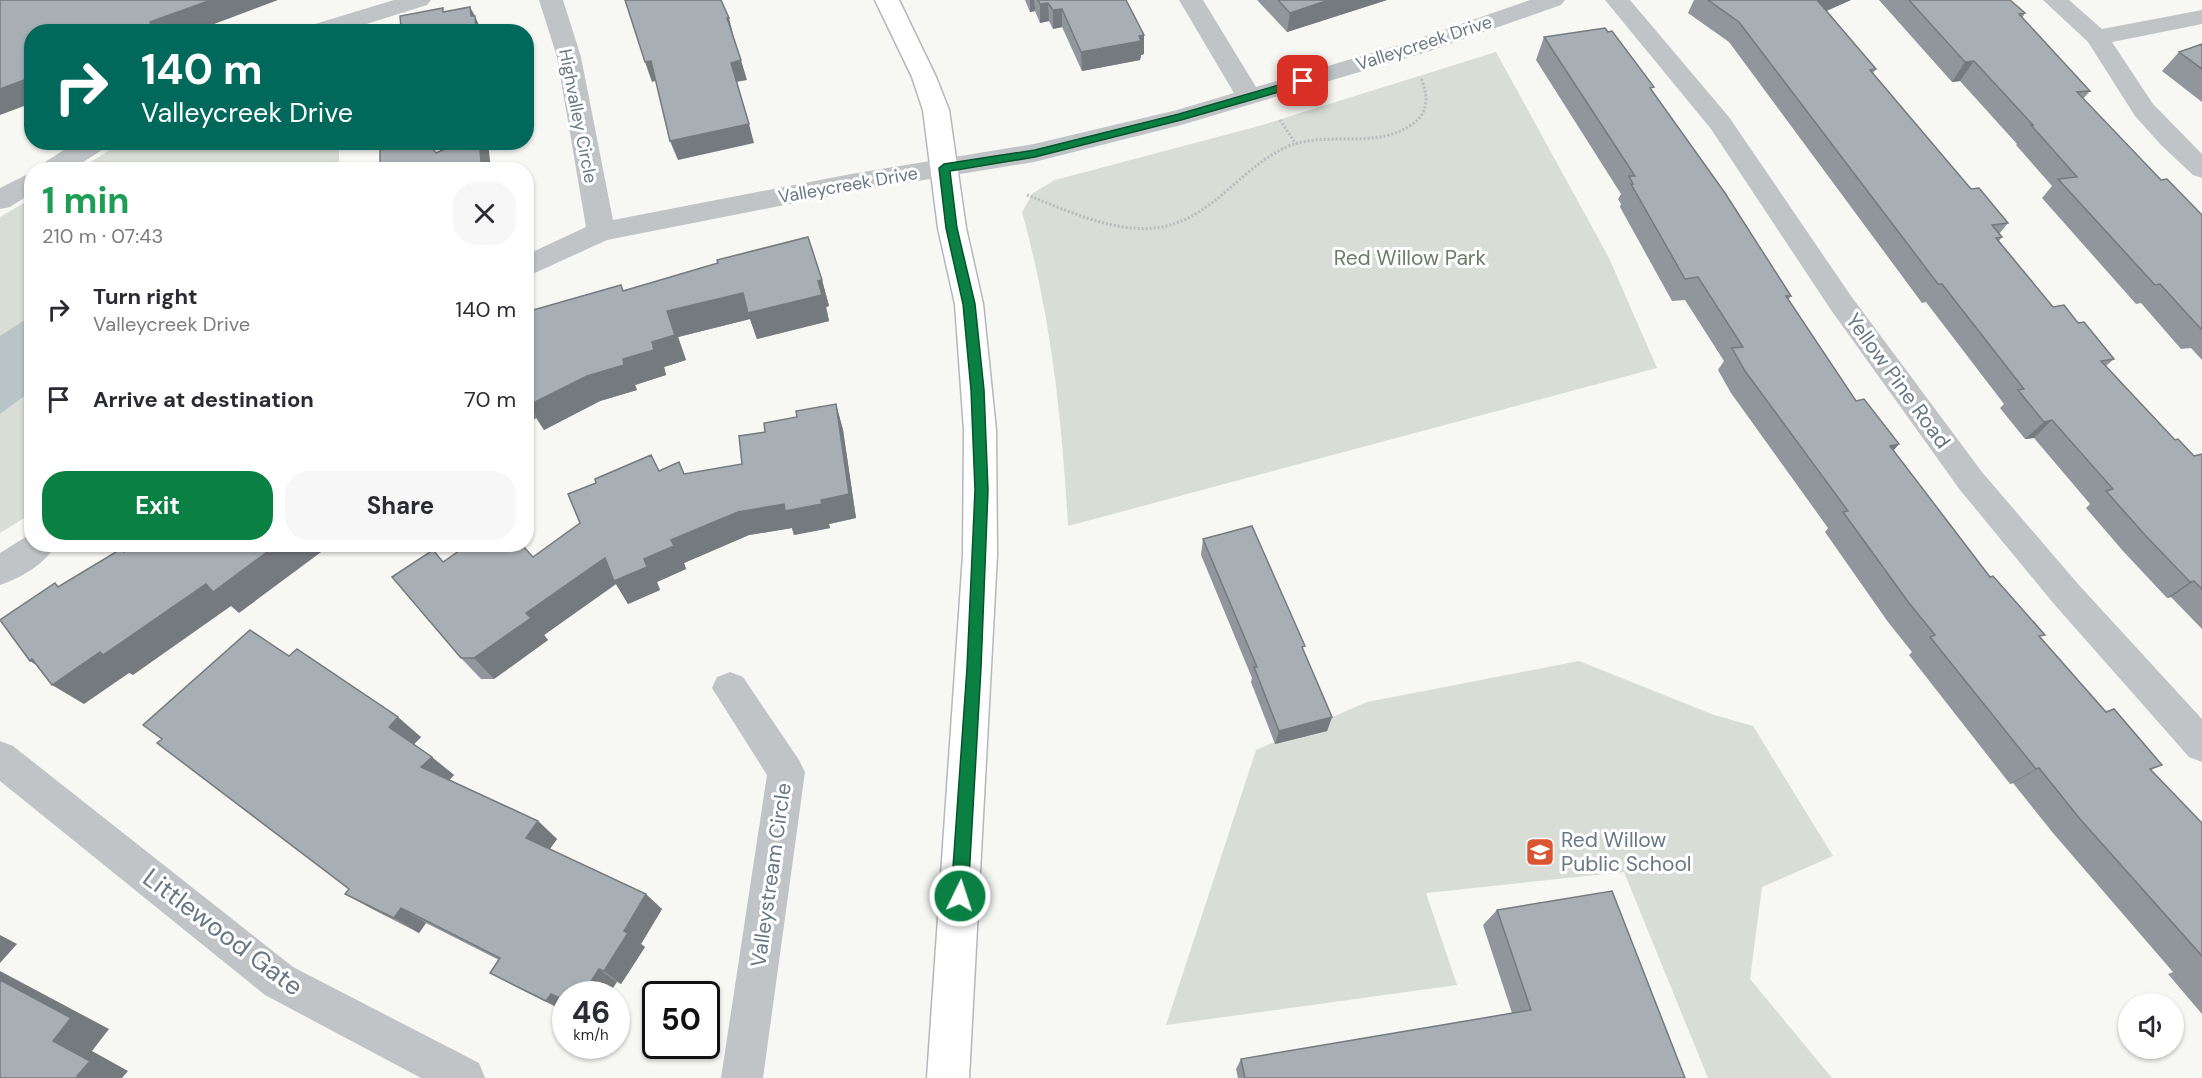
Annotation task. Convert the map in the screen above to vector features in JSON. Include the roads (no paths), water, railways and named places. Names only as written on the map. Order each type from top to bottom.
[{"type":"main road","points":[[887,0],[924,77],[936,110],[952,228],[969,304],[978,390],[981,490],[974,668],[948,1078]]},
{"type":"street","points":[[340,24],[419,0]]},
{"type":"street","name":"Highvalley Circle","points":[[552,0],[569,57],[601,232]]},
{"type":"street","points":[[1191,0],[1250,98]]},
{"type":"street","name":"Valleycreek Drive","points":[[534,263],[601,232],[851,183],[1035,153],[1250,98],[1418,47],[1552,0]]},
{"type":"street","name":"Yellow Pine Road","points":[[1617,0],[1720,123],[1841,303],[1971,481],[2066,594],[2202,744]]},
{"type":"street","points":[[2055,0],[2097,37],[2144,110],[2202,169]]},
{"type":"street","points":[[2097,37],[2202,17]]},
{"type":"street","points":[[64,162],[83,150]]},
{"type":"street","points":[[0,200],[24,186]]},
{"type":"street","points":[[0,571],[28,552]]},
{"type":"street","name":"Valleystream Circle","points":[[730,688],[786,772],[742,1078]]},
{"type":"street","name":"Littlewood Gate","points":[[0,758],[279,981],[464,1078]]},
{"type":"place","name":"Red Willow Public School","points":[[1540,852]]},
{"type":"park label","name":"Red Willow Park","points":[[1410,258]]}]
